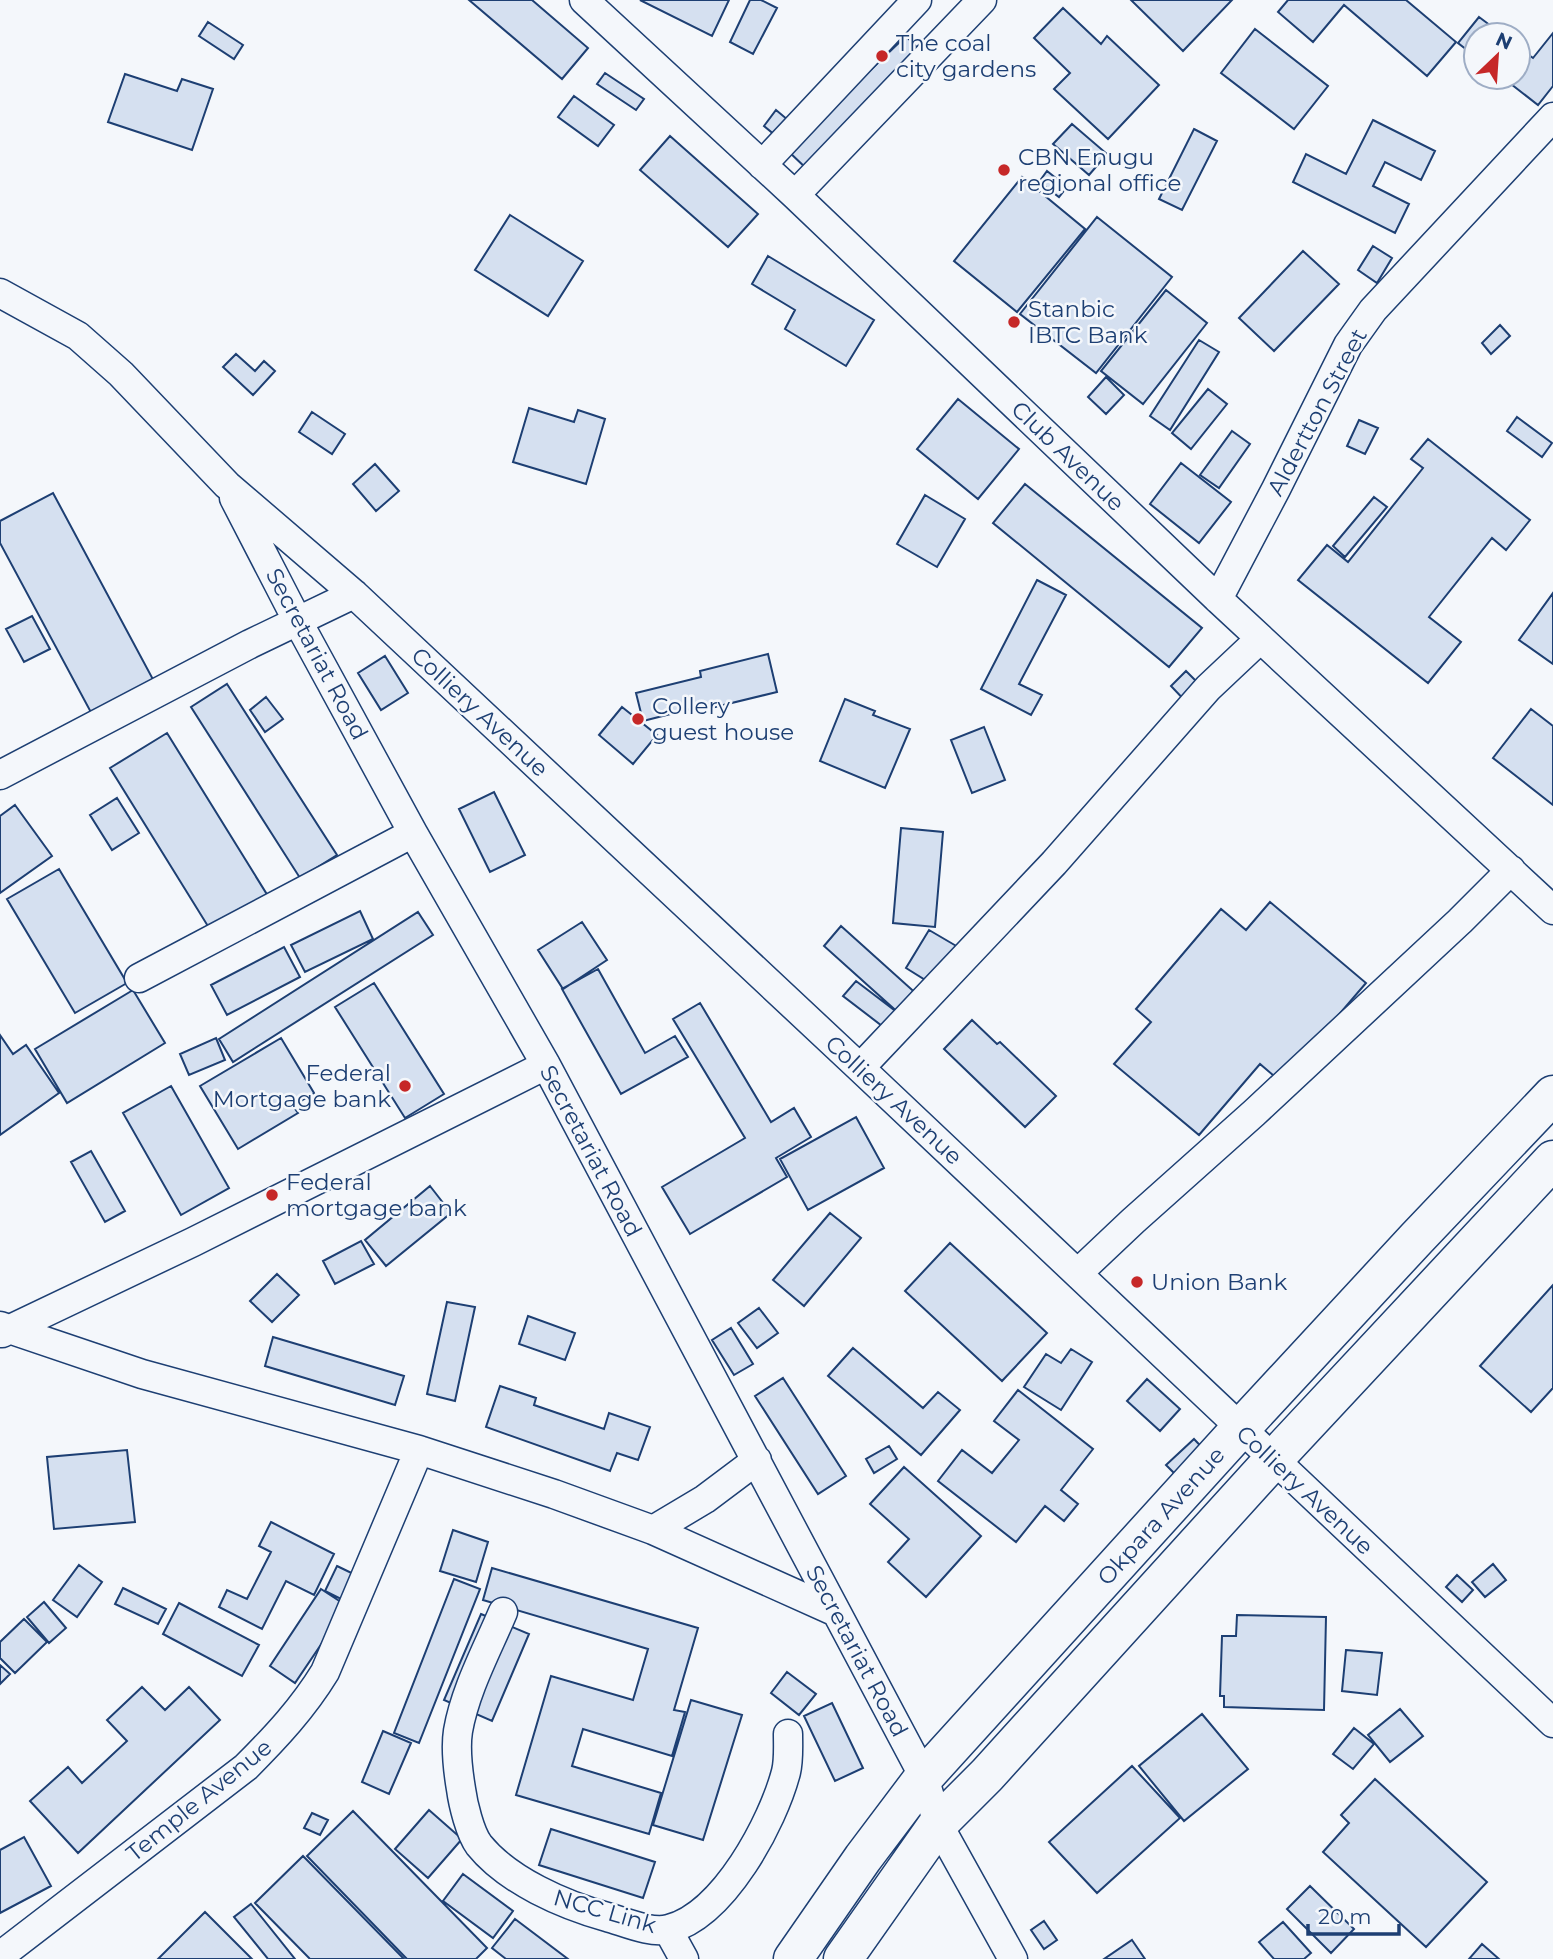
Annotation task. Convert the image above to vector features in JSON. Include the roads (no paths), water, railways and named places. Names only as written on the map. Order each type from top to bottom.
[{"type":"main road","name":"Okpara Avenue","points":[[793,1959],[863,1858],[924,1777],[1240,1429],[1553,1095]]},
{"type":"main road","name":"Okpara Avenue","points":[[843,1959],[938,1824],[1553,1160]]},
{"type":"street","name":"Club Avenue","points":[[584,0],[795,195],[1260,639],[1553,910]]},
{"type":"street","points":[[762,165],[917,0]]},
{"type":"street","points":[[795,195],[982,0]]},
{"type":"street","name":"Aldertton Street","points":[[1218,599],[1348,345],[1373,310],[1553,117]]},
{"type":"street","points":[[0,293],[78,336],[121,374],[227,485]]},
{"type":"street","name":"Colliery Avenue","points":[[227,485],[355,594],[1553,1723]]},
{"type":"street","name":"Secretariat Road","points":[[227,485],[413,833],[546,1065],[757,1460],[924,1777],[938,1824],[1013,1959]]},
{"type":"street","points":[[0,775],[297,620],[355,594]]},
{"type":"street","points":[[860,1068],[1054,863],[1208,688],[1260,639]]},
{"type":"street","points":[[139,978],[413,833]]},
{"type":"street","points":[[1078,1273],[1451,930],[1511,870]]},
{"type":"street","points":[[3,1330],[193,1242],[546,1065]]},
{"type":"street","points":[[3,1330],[142,1374],[419,1450],[554,1494],[653,1530],[836,1612]]},
{"type":"street","name":"Temple Avenue","points":[[0,1956],[246,1767],[281,1733],[306,1703],[325,1672],[419,1450]]},
{"type":"street","points":[[653,1530],[705,1499],[757,1460]]},
{"type":"street","name":"NCC Link","points":[[503,1612],[472,1684],[458,1731],[461,1793],[477,1843],[499,1864],[545,1894],[587,1911],[646,1928],[668,1930],[691,1918],[713,1900],[731,1880],[757,1843],[775,1808],[787,1768],[788,1734]]},
{"type":"street","points":[[668,1930],[684,1959]]},
{"type":"place","name":"The coal city gardens","points":[[882,56]]},
{"type":"place","name":"CBN Enugu regional office","points":[[1004,170]]},
{"type":"place","name":"Stanbic IBTC Bank","points":[[1014,322]]},
{"type":"place","name":"Collery guest house","points":[[638,719]]},
{"type":"place","name":"Federal Mortgage bank","points":[[405,1086]]},
{"type":"place","name":"Federal mortgage bank","points":[[272,1195]]},
{"type":"place","name":"Union Bank","points":[[1137,1282]]}]
